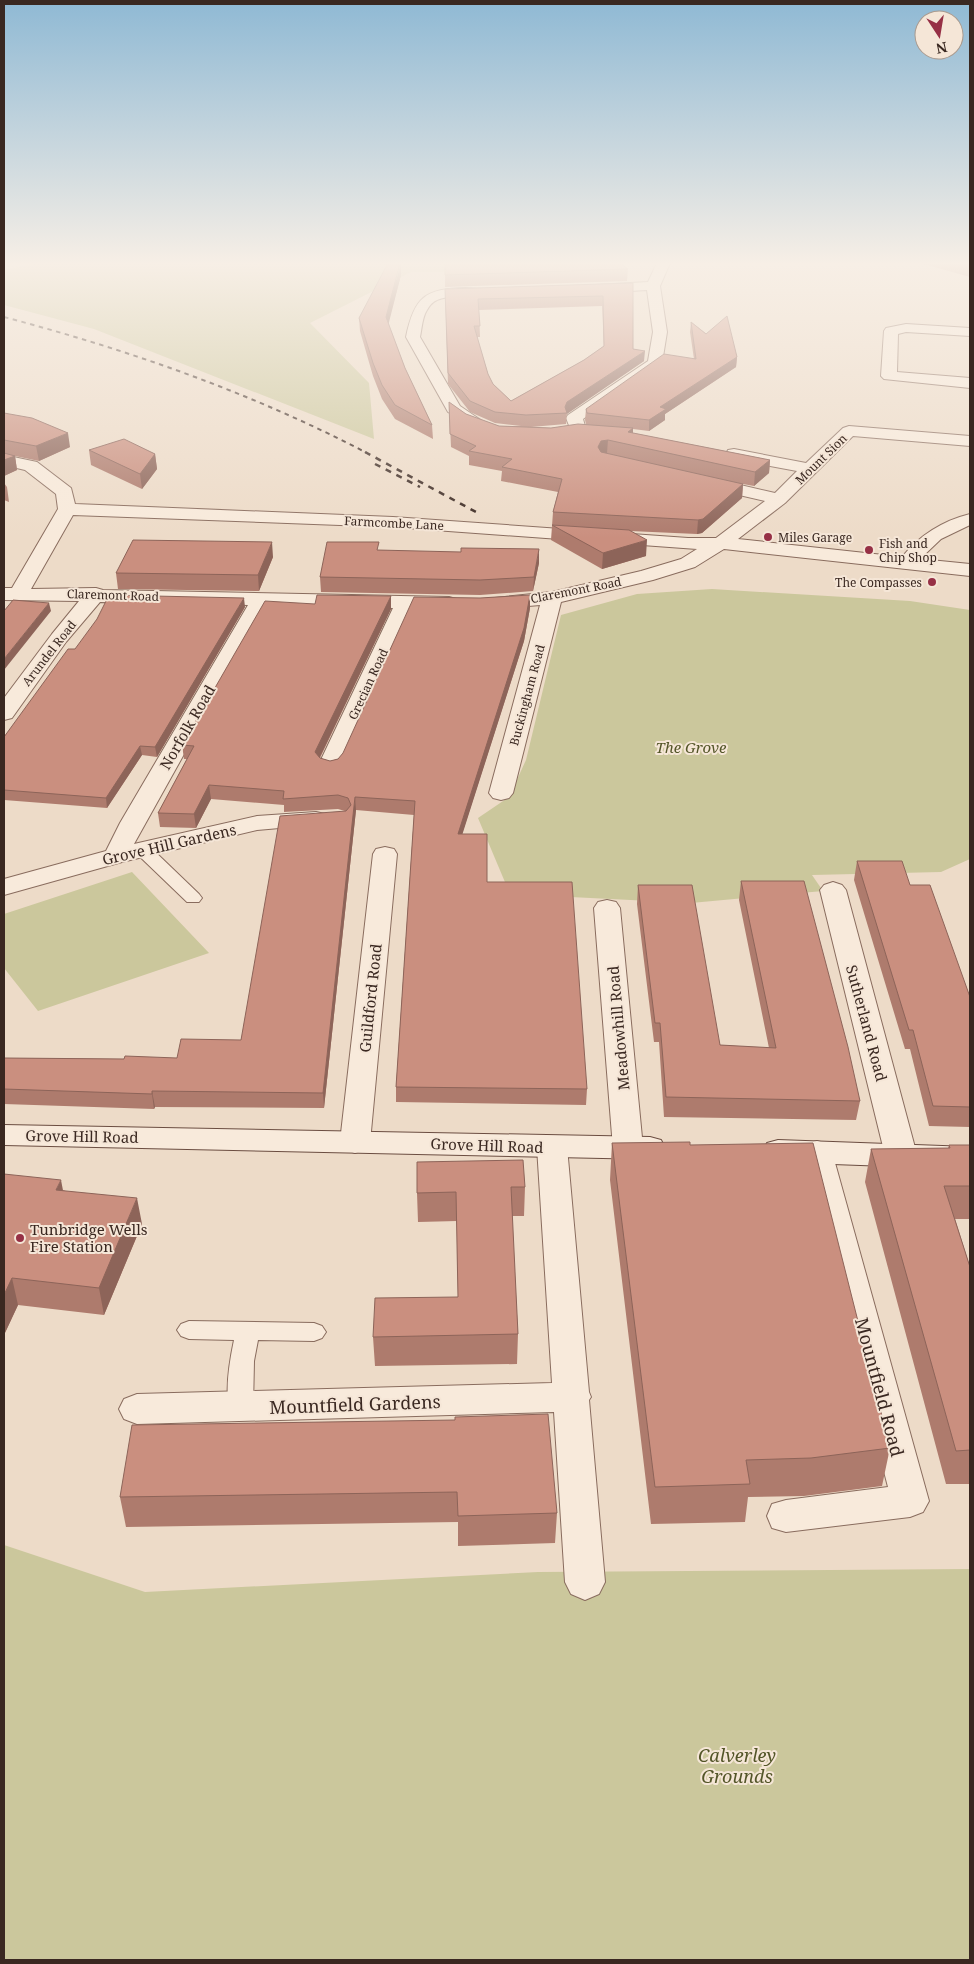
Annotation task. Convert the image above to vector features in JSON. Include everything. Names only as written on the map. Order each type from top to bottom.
[{"type":"street","points":[[423,355],[454,409],[473,422],[492,430]]},
{"type":"street","points":[[578,430],[574,418],[656,363],[657,355]]},
{"type":"street","points":[[890,355],[889,376],[970,383]]},
{"type":"street","points":[[560,432],[578,430],[625,434]]},
{"type":"street","name":"Mount Sion","points":[[721,543],[779,499],[849,431],[970,441]]},
{"type":"street","points":[[722,452],[811,469]]},
{"type":"street","points":[[4,460],[32,466],[58,486],[65,492],[67,509],[11,593]]},
{"type":"street","points":[[693,479],[779,499]]},
{"type":"street","name":"Farmcombe Lane","points":[[67,509],[393,522],[688,544],[721,543],[970,570]]},
{"type":"street","points":[[906,563],[921,544],[949,526],[970,519]]},
{"type":"street","name":"Claremont Road","points":[[11,593],[480,603],[552,598],[646,576],[688,563],[721,543]]},
{"type":"street","name":"Arundel Road","points":[[4,713],[59,638],[96,594]]},
{"type":"street","name":"Buckingham Road","points":[[501,793],[552,598]]},
{"type":"street","name":"Norfolk Road","points":[[116,856],[136,816],[261,599]]},
{"type":"street","name":"Grecian Road","points":[[330,766],[406,602]]},
{"type":"street","name":"Grove Hill Gardens","points":[[4,887],[142,849],[257,823],[338,818]]},
{"type":"street","name":"Guildford Road","points":[[356,1142],[386,854]]},
{"type":"street","name":"Sutherland Road","points":[[833,890],[901,1155]]},
{"type":"street","name":"Meadowhill Road","points":[[607,908],[628,1148]]},
{"type":"street","name":"Grove Hill Road","points":[[4,1135],[678,1149]]},
{"type":"street","points":[[552,1147],[573,1398],[585,1582]]},
{"type":"street","points":[[748,1151],[970,1158]]},
{"type":"street","name":"Mountfield Road","points":[[786,1516],[910,1501],[817,1152]]},
{"type":"street","name":"Mountfield Gardens","points":[[137,1409],[573,1398]]},
{"type":"lane","points":[[142,849],[193,898]]},
{"type":"lane","points":[[189,1330],[314,1332]]},
{"type":"lane","points":[[240,1407],[242,1362],[248,1331]]},
{"type":"green space","points":[[159,355],[341,355],[369,383],[374,439]]},
{"type":"green space","name":"The Grove","points":[[712,589],[910,601],[970,610],[970,859],[941,872],[812,875],[823,891],[691,903],[510,894],[478,818],[509,797],[526,760],[561,615],[637,594]]},
{"type":"green space","points":[[132,872],[209,953],[38,1011],[4,968],[4,914]]},
{"type":"green space","name":"Calverley Grounds","points":[[4,1545],[145,1592],[538,1572],[970,1569],[970,1960],[4,1960]]},
{"type":"building","points":[[370,355],[400,355],[432,425],[395,405],[382,385]]},
{"type":"building","points":[[447,355],[482,355],[493,384],[511,401],[592,355],[639,355],[567,402],[565,407],[567,413],[526,415],[495,412],[470,401],[448,373]]},
{"type":"building","points":[[663,355],[696,359],[695,355],[736,355],[737,357],[660,407],[666,409],[649,420],[587,413],[586,409]]},
{"type":"building","points":[[449,402],[466,414],[499,426],[551,428],[578,424],[633,428],[628,432],[770,460],[755,472],[608,440],[601,441],[598,447],[601,452],[743,484],[703,519],[698,520],[553,512],[562,479],[502,467],[512,459],[469,451],[476,446],[450,434]]},
{"type":"building","points":[[4,413],[32,418],[68,433],[36,446],[4,440]]},
{"type":"building","points":[[124,439],[155,454],[140,474],[89,450]]},
{"type":"building","points":[[4,453],[15,456],[4,460]]},
{"type":"building","points":[[552,525],[629,530],[647,540],[603,553]]},
{"type":"building","points":[[133,540],[272,542],[258,575],[116,573]]},
{"type":"building","points":[[327,542],[379,542],[377,550],[461,552],[461,548],[539,549],[534,577],[480,580],[320,577]]},
{"type":"building","points":[[109,595],[244,598],[155,747],[140,746],[106,798],[4,790],[4,737],[68,649],[75,649],[97,619]]},
{"type":"building","points":[[317,595],[391,596],[315,752],[320,758],[330,761],[338,759],[343,753],[414,597],[480,598],[530,595],[524,628],[458,834],[487,834],[487,882],[572,882],[587,1089],[396,1087],[415,801],[355,797],[323,1093],[152,1091],[152,1094],[4,1089],[4,1058],[124,1059],[125,1056],[177,1058],[181,1039],[241,1040],[280,816],[346,811],[351,805],[348,798],[338,795],[283,799],[284,791],[209,785],[194,814],[158,813],[194,746],[182,745],[265,601],[315,604]]},
{"type":"building","points":[[13,600],[49,603],[4,659],[4,611]]},
{"type":"building","points":[[857,861],[902,861],[910,885],[930,885],[970,997],[970,1107],[933,1106],[913,1030],[909,1030]]},
{"type":"building","points":[[741,881],[804,881],[848,1047],[860,1101],[666,1097],[660,1023],[655,1023],[638,885],[692,885],[720,1045],[776,1048]]},
{"type":"building","points":[[690,1142],[690,1145],[813,1143],[890,1448],[811,1458],[746,1460],[750,1484],[655,1487],[612,1143]]},
{"type":"building","points":[[949,1145],[970,1145],[970,1186],[944,1186],[970,1267],[970,1450],[956,1451],[871,1149],[950,1148]]},
{"type":"building","points":[[523,1160],[525,1187],[511,1187],[518,1334],[373,1337],[375,1298],[458,1297],[456,1192],[417,1193],[417,1162]]},
{"type":"building","points":[[4,1174],[61,1180],[56,1190],[137,1198],[99,1288],[12,1278],[4,1295]]},
{"type":"building","points":[[548,1414],[557,1513],[458,1516],[457,1492],[120,1497],[132,1425],[455,1420],[455,1417]]},
{"type":"railway","points":[[130,355],[235,392],[324,431],[367,453]]},
{"type":"railway","points":[[365,452],[476,512]]},
{"type":"railway","points":[[375,464],[420,487]]},
{"type":"place","name":"Miles Garage","points":[[768,537]]},
{"type":"place","name":"Fish and Chip Shop","points":[[869,550]]},
{"type":"place","name":"The Compasses","points":[[932,582]]},
{"type":"place","name":"Tunbridge Wells Fire Station","points":[[20,1238]]}]
